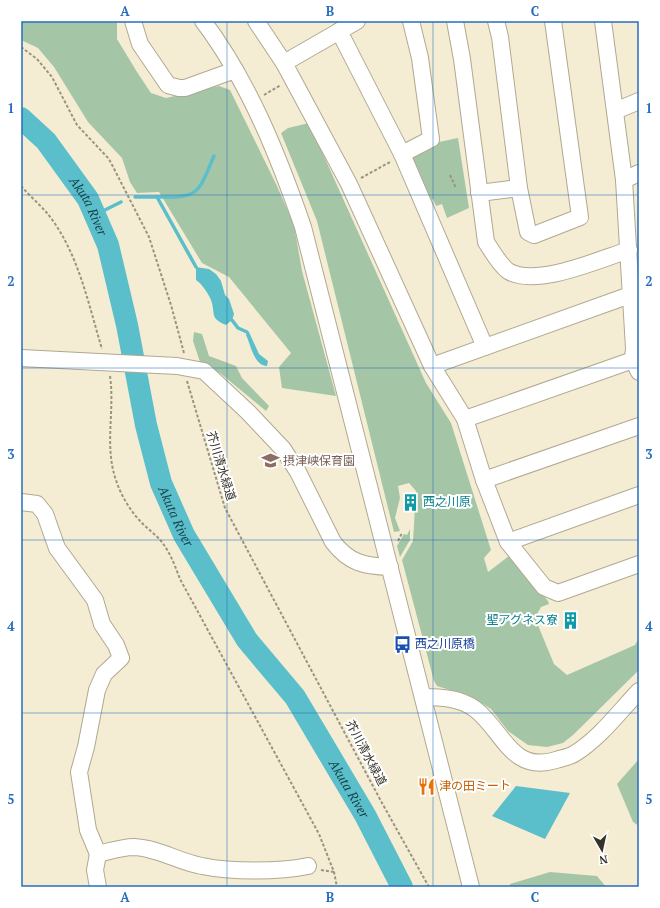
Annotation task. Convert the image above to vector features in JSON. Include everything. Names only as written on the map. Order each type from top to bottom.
[{"type":"street","points":[[133,21],[140,44],[168,85],[185,88],[235,70]]},
{"type":"street","points":[[202,21],[235,70],[269,138],[303,227],[471,887]]},
{"type":"street","points":[[256,21],[284,62],[349,184],[432,366],[465,419],[484,480],[508,542],[544,587],[558,593],[639,564]]},
{"type":"street","points":[[284,62],[357,21]]},
{"type":"street","points":[[396,158],[431,138],[420,58],[411,21]]},
{"type":"street","points":[[455,21],[462,59],[486,242],[497,258],[508,271],[524,276],[548,276],[629,250]]},
{"type":"street","points":[[496,21],[500,37],[519,188],[528,232],[534,235],[580,217],[553,21]]},
{"type":"street","points":[[465,419],[636,366],[630,295],[629,250],[624,180],[603,21]]},
{"type":"street","points":[[339,31],[396,158],[485,347]]},
{"type":"street","points":[[614,111],[639,101]]},
{"type":"street","points":[[624,180],[639,173]]},
{"type":"street","points":[[479,193],[519,188]]},
{"type":"street","points":[[432,366],[630,295]]},
{"type":"street","points":[[22,358],[182,367],[204,371],[248,412],[283,449],[298,472],[333,542],[340,550],[349,558],[360,563],[390,567]]},
{"type":"street","points":[[484,480],[639,426]]},
{"type":"street","points":[[508,542],[639,495]]},
{"type":"street","points":[[21,502],[37,504],[45,514],[57,548],[92,594],[98,608],[102,624],[116,645],[121,658],[104,674],[97,690],[86,747],[79,772],[88,830],[98,854],[95,870],[98,887]]},
{"type":"street","points":[[423,697],[451,699],[468,705],[476,710],[508,746],[526,761],[548,762],[573,755],[592,740],[639,691]]},
{"type":"street","points":[[98,854],[134,847],[149,850],[190,863],[210,867],[281,870],[308,866]]},
{"type":"path","name":"芥川清水緑道","points":[[21,47],[37,59],[52,77],[77,125],[109,159],[149,237],[171,305],[185,356],[182,367],[225,508],[382,803],[429,887]]},
{"type":"path","points":[[269,92],[282,84]]},
{"type":"path","points":[[358,179],[396,158]]},
{"type":"path","points":[[450,175],[456,188]]},
{"type":"path","points":[[21,186],[47,214],[66,243],[77,269],[108,362],[111,389],[110,455],[116,481],[133,512],[161,541],[169,553],[180,580],[319,834],[334,872],[337,887]]},
{"type":"path","points":[[398,540],[402,533]]},
{"type":"green space","points":[[21,21],[117,21],[117,39],[151,93],[166,98],[219,86],[230,90],[277,186],[294,225],[302,271],[336,396],[282,388],[279,367],[291,353],[229,277],[202,263],[159,192],[137,193],[130,182],[122,158],[88,122],[54,67],[38,48],[21,40]]},
{"type":"green space","points":[[309,123],[426,383],[451,423],[491,550],[484,558],[488,572],[509,556],[548,601],[549,604],[541,607],[535,618],[554,664],[567,675],[635,645],[639,638],[639,670],[563,743],[547,747],[528,745],[508,731],[491,709],[472,697],[437,686],[434,681],[402,560],[413,541],[416,491],[409,483],[398,486],[400,498],[395,518],[400,531],[394,532],[317,221],[281,133],[288,128]]},
{"type":"green space","points":[[458,138],[469,208],[447,218],[442,204],[436,206],[433,199],[429,201],[412,163],[414,155],[439,142]]},
{"type":"green space","points":[[194,332],[202,334],[209,356],[236,366],[242,378],[269,406],[266,411],[220,373],[200,362],[193,341]]},
{"type":"green space","points":[[410,529],[410,540],[400,557],[397,546],[404,534],[407,535]]},
{"type":"green space","points":[[639,759],[639,826],[633,822],[617,784]]},
{"type":"green space","points":[[550,872],[597,876],[606,887],[510,887],[510,884]]},
{"type":"water","points":[[196,267],[209,269],[216,274],[221,281],[225,295],[229,299],[234,314],[232,320],[226,325],[215,318],[210,297],[203,286],[196,280]]},
{"type":"water","points":[[247,332],[249,332],[259,354],[268,361],[267,366],[259,363],[256,359],[246,335]]},
{"type":"water","points":[[516,786],[570,793],[545,839],[492,816]]},
{"type":"waterway","name":"Akuta River","points":[[21,118],[46,141],[88,199],[108,245],[127,325],[146,425],[161,483],[184,535],[247,640],[295,697],[365,815],[402,887]]},
{"type":"waterway","points":[[157,197],[182,196],[196,191],[214,156]]},
{"type":"waterway","points":[[135,197],[157,197],[196,267]]},
{"type":"waterway","points":[[95,215],[121,202]]},
{"type":"waterway","points":[[232,320],[238,328],[247,332]]},
{"type":"place","name":"摂津峡保育園","points":[[270,461]]},
{"type":"place","name":"西之川原","points":[[410,502]]},
{"type":"place","name":"聖アグネス寮","points":[[571,620]]},
{"type":"place","name":"西之川原橋","points":[[402,644]]},
{"type":"place","name":"津の田ミート","points":[[426,786]]}]
